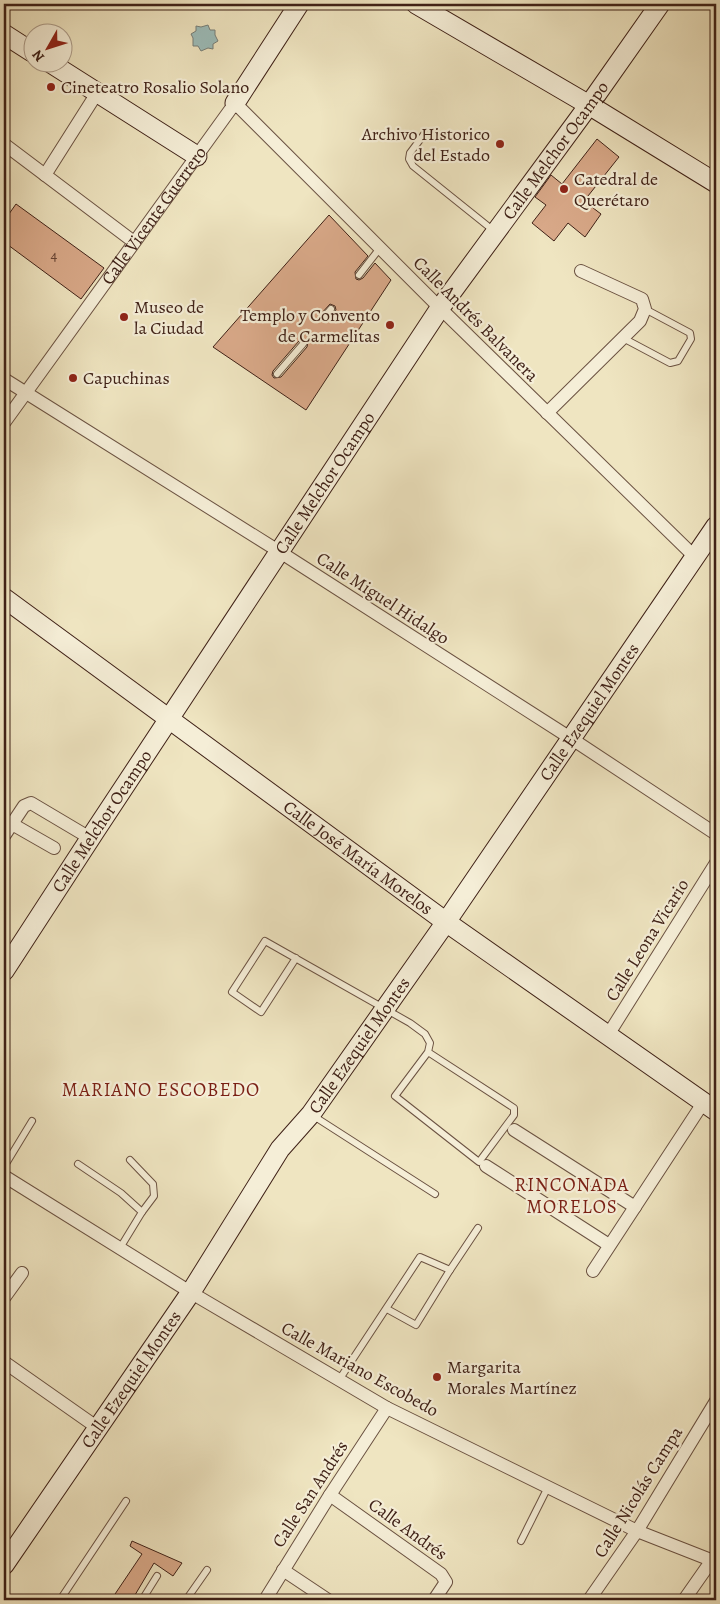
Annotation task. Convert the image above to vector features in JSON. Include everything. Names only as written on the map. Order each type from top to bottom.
[{"type":"street","name":"Calle Vicente Guerrero","points":[[4,423],[235,103],[299,4]]},
{"type":"street","points":[[416,4],[716,182]]},
{"type":"street","name":"Calle Melchor Ocampo","points":[[4,971],[440,308],[589,105],[660,4]]},
{"type":"street","points":[[4,34],[22,46]]},
{"type":"street","points":[[65,72],[197,156]]},
{"type":"street","points":[[45,175],[97,92]]},
{"type":"street","name":"Calle Andrés Balvanera","points":[[235,103],[440,308],[695,557]]},
{"type":"street","points":[[4,144],[134,242]]},
{"type":"street","points":[[547,413],[640,321],[646,310],[642,300],[581,271]]},
{"type":"street","name":"Calle Miguel Hidalgo","points":[[4,379],[280,552],[572,739],[716,834]]},
{"type":"street","name":"Calle Ezequiel Montes","points":[[4,1565],[191,1292],[280,1149],[311,1114],[446,922],[716,526]]},
{"type":"street","name":"Calle José María Morelos","points":[[4,598],[446,922],[710,1107]]},
{"type":"street","points":[[4,836],[24,806],[32,803],[90,838]]},
{"type":"street","points":[[12,824],[54,848]]},
{"type":"street","name":"Calle Leona Vicario","points":[[608,1035],[716,863]]},
{"type":"street","points":[[593,1271],[635,1207],[710,1107]]},
{"type":"street","points":[[514,1130],[635,1207]]},
{"type":"street","points":[[486,1166],[609,1245]]},
{"type":"street","name":"Calle Mariano Escobedo","points":[[4,1176],[191,1292],[387,1408],[637,1530],[714,1561]]},
{"type":"street","points":[[4,1298],[22,1273]]},
{"type":"street","points":[[4,1362],[98,1428]]},
{"type":"street","name":"Calle Nicolás Campa","points":[[588,1600],[637,1530],[716,1401]]},
{"type":"street","name":"Calle San Andrés","points":[[265,1600],[387,1408]]},
{"type":"street","name":"Calle Andrés","points":[[330,1495],[441,1574],[446,1582],[434,1600]]},
{"type":"street","points":[[684,1600],[714,1561]]},
{"type":"street","points":[[283,1570],[328,1600]]},
{"type":"lane","points":[[425,133],[410,153],[409,158],[413,166],[495,232]]},
{"type":"lane","points":[[359,275],[380,248]]},
{"type":"lane","points":[[325,316],[331,309]]},
{"type":"lane","points":[[623,338],[670,363],[678,361],[691,339],[690,333],[646,310]]},
{"type":"lane","points":[[277,374],[303,344]]},
{"type":"lane","points":[[296,958],[260,1012],[232,992],[265,941],[296,958],[385,1008],[426,1034],[430,1043],[428,1052],[395,1096],[479,1162],[514,1115],[514,1108],[428,1052]]},
{"type":"lane","points":[[311,1114],[435,1194]]},
{"type":"lane","points":[[4,1167],[32,1121]]},
{"type":"lane","points":[[120,1248],[154,1196],[153,1184],[130,1160]]},
{"type":"lane","points":[[78,1164],[121,1193],[142,1212]]},
{"type":"lane","points":[[387,1309],[416,1325],[478,1228]]},
{"type":"lane","points":[[339,1380],[420,1257],[450,1270]]},
{"type":"lane","points":[[522,1541],[548,1487]]},
{"type":"lane","points":[[60,1600],[126,1501]]},
{"type":"lane","points":[[186,1600],[207,1570]]},
{"type":"lane","points":[[142,1600],[157,1576]]},
{"type":"water","points":[[208,25],[210,30],[215,30],[218,41],[213,44],[213,49],[208,48],[201,51],[198,46],[193,46],[191,34],[196,31],[196,26]]},
{"type":"building","name":"Catedral de Querétaro","points":[[597,139],[619,157],[584,201],[601,214],[585,237],[568,223],[554,241],[532,223],[546,205],[535,197],[551,175],[562,184]]},
{"type":"building","points":[[16,204],[104,268],[81,299],[4,242],[4,221]]},
{"type":"building","points":[[329,215],[368,256],[355,272],[356,279],[363,278],[375,263],[391,280],[306,410],[213,347]],"holes":[[[330,304],[335,306],[336,310],[328,320],[324,321],[320,318],[320,315]],[[303,339],[308,342],[307,347],[281,377],[274,378],[272,375],[273,371],[299,341]]]},
{"type":"building","points":[[132,1541],[182,1563],[173,1576],[154,1563],[132,1600],[111,1600],[142,1554],[130,1546]]},
{"type":"place","name":"Cineteatro Rosalio Solano","points":[[51,87]]},
{"type":"place","name":"Archivo Historico del Estado","points":[[500,144]]},
{"type":"place","name":"Catedral de Querétaro","points":[[564,189]]},
{"type":"place","name":"Museo de la Ciudad","points":[[124,317]]},
{"type":"place","name":"Templo y Convento de Carmelitas","points":[[390,325]]},
{"type":"place","name":"Capuchinas","points":[[73,378]]},
{"type":"place","name":"Margarita Morales Martínez","points":[[437,1377]]},
{"type":"district","name":"MARIANO ESCOBEDO","points":[[161,1089]]},
{"type":"district","name":"RINCONADA MORELOS","points":[[572,1195]]}]
